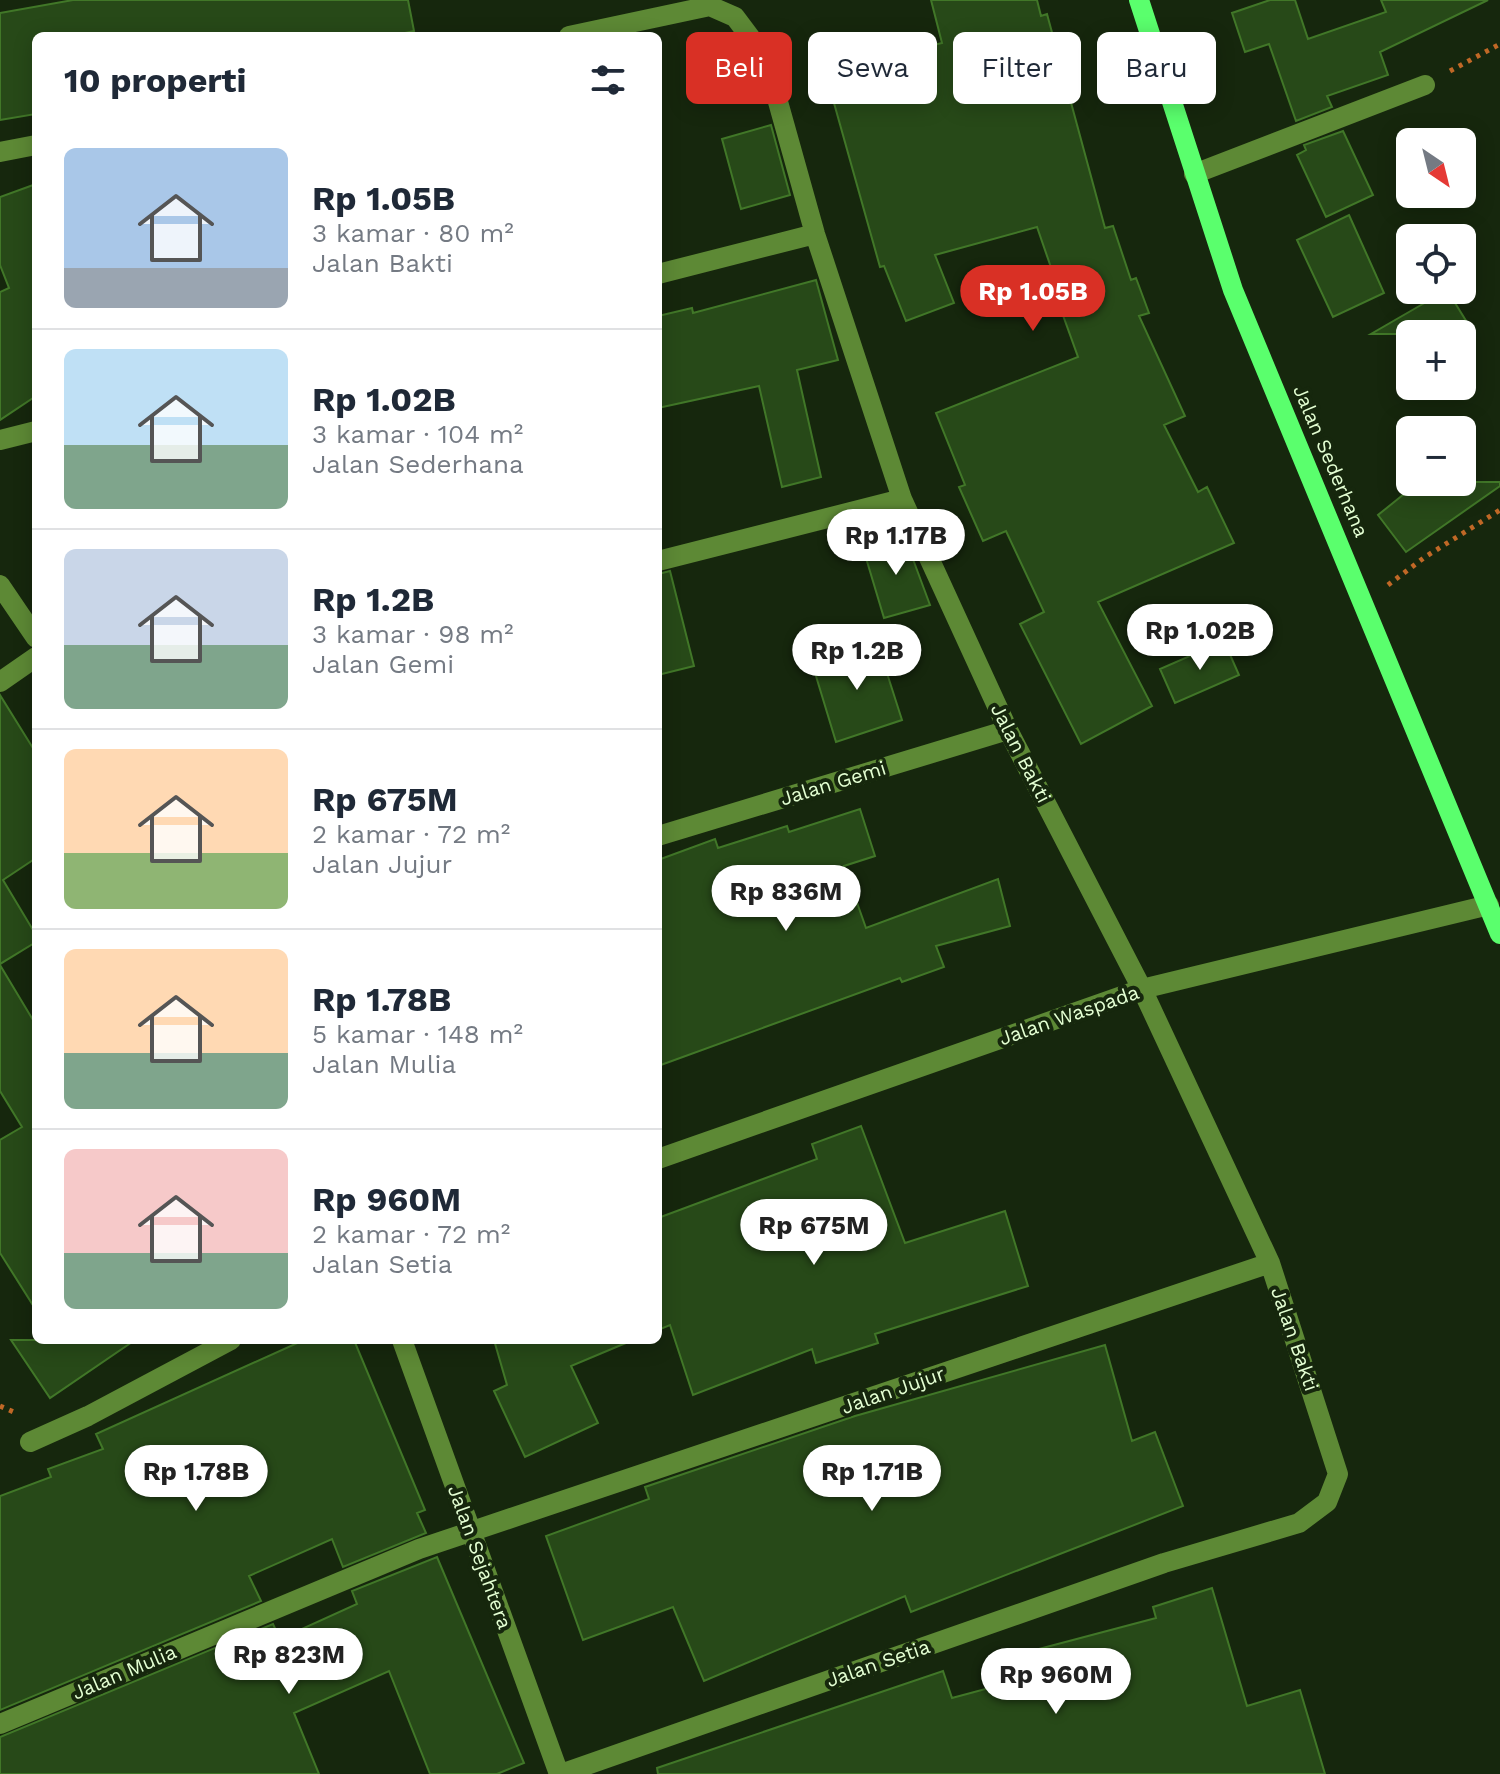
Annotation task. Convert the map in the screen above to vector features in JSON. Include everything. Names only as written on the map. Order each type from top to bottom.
[{"type":"main road","name":"Jalan Sederhana","points":[[1139,0],[1233,290],[1365,602],[1500,934]]},
{"type":"street","name":"Jalan Bakti","points":[[588,32],[710,6],[735,17],[750,37],[773,84],[815,234],[902,499],[1008,730],[1142,989],[1270,1263],[1338,1474],[1327,1502]]},
{"type":"street","points":[[1194,174],[1425,85]]},
{"type":"street","points":[[0,152],[32,146]]},
{"type":"street","points":[[662,273],[815,234]]},
{"type":"street","points":[[0,440],[32,432]]},
{"type":"street","points":[[662,560],[902,499]]},
{"type":"street","points":[[0,585],[32,632]]},
{"type":"street","points":[[0,682],[32,660]]},
{"type":"street","name":"Jalan Gemi","points":[[662,835],[1008,730]]},
{"type":"street","name":"Jalan Waspada","points":[[662,1158],[1142,989],[1489,905]]},
{"type":"street","name":"Jalan Jujur","points":[[470,1531],[1270,1263]]},
{"type":"street","points":[[30,1442],[88,1416],[223,1344]]},
{"type":"street","name":"Jalan Sejahtera","points":[[403,1344],[560,1774]]},
{"type":"street","name":"Jalan Setia","points":[[560,1774],[1164,1563],[1299,1523],[1327,1502]]},
{"type":"street","name":"Jalan Mulia","points":[[0,1724],[470,1531]]},
{"type":"path","points":[[1425,85],[1500,44]]},
{"type":"path","points":[[1365,602],[1425,557],[1500,510]]},
{"type":"building","points":[[73,0],[408,0],[414,31],[32,32],[32,115],[0,120],[0,13]]},
{"type":"building","points":[[931,0],[1037,0],[1041,16],[1047,14],[1052,32],[953,32],[953,104],[1071,104],[1105,228],[1113,226],[1131,280],[1136,278],[1149,313],[1139,316],[1185,416],[1164,425],[1198,492],[1207,487],[1234,543],[1098,602],[1152,706],[1081,744],[1020,624],[1044,612],[1006,531],[983,541],[959,487],[965,485],[936,413],[1078,357],[1037,227],[935,255],[954,303],[906,321],[884,266],[880,267],[834,104],[937,104],[937,44],[942,43]]},
{"type":"building","points":[[1270,0],[1295,0],[1308,39],[1386,12],[1381,0],[1488,0],[1380,52],[1388,75],[1327,96],[1332,107],[1296,121],[1269,44],[1245,52],[1232,13]]},
{"type":"building","points":[[771,125],[790,195],[741,209],[722,139]]},
{"type":"building","points":[[1343,131],[1373,195],[1326,217],[1297,155],[1306,150],[1304,145]]},
{"type":"building","points":[[32,185],[32,399],[0,420],[0,292],[9,288],[0,265],[0,197]]},
{"type":"building","points":[[1349,215],[1384,293],[1333,317],[1297,240]]},
{"type":"building","points":[[816,280],[838,360],[797,370],[821,477],[782,487],[759,386],[662,407],[662,315],[692,308],[693,313]]},
{"type":"building","points":[[1423,304],[1456,304],[1466,320],[1396,320],[1396,334],[1371,334]]},
{"type":"building","points":[[1476,482],[1500,482],[1500,486],[1406,552],[1378,515],[1402,496],[1476,496]]},
{"type":"building","points":[[904,535],[930,605],[884,618],[863,548]]},
{"type":"building","points":[[670,571],[694,666],[662,674],[662,573]]},
{"type":"building","points":[[1224,641],[1239,675],[1175,703],[1160,669]]},
{"type":"building","points":[[877,642],[902,720],[836,742],[812,663]]},
{"type":"building","points":[[0,695],[32,747],[32,861],[3,880],[32,928],[32,944],[0,964]]},
{"type":"building","points":[[860,809],[875,856],[844,866],[866,928],[998,879],[1010,926],[936,946],[944,967],[902,982],[900,978],[662,1065],[662,859],[715,839],[718,848],[787,826],[789,832]]},
{"type":"building","points":[[0,965],[32,1018],[32,1304],[0,1253],[0,1140],[22,1127],[0,1091]]},
{"type":"building","points":[[861,1126],[905,1243],[1005,1211],[1028,1286],[875,1334],[878,1343],[816,1363],[812,1349],[693,1395],[670,1325],[662,1328],[662,1217],[817,1159],[812,1144]]},
{"type":"building","points":[[11,1340],[32,1340],[32,1344],[129,1344],[50,1398]]},
{"type":"building","points":[[295,1344],[356,1344],[425,1510],[417,1513],[426,1533],[343,1567],[332,1539],[249,1576],[261,1601],[0,1710],[0,1496],[51,1477],[48,1469],[103,1449],[96,1434]]},
{"type":"building","points":[[495,1344],[623,1344],[571,1366],[598,1423],[525,1457],[494,1391],[507,1385]]},
{"type":"building","points":[[1105,1345],[1132,1441],[1155,1432],[1183,1506],[911,1612],[905,1596],[704,1681],[673,1607],[583,1640],[546,1536],[649,1499],[645,1487],[855,1416]]},
{"type":"building","points":[[437,1557],[524,1763],[497,1774],[430,1774],[389,1671],[294,1713],[319,1774],[0,1774],[0,1737],[273,1624],[280,1639],[357,1604],[352,1591]]},
{"type":"building","points":[[1212,1588],[1247,1706],[1300,1690],[1325,1774],[658,1774],[657,1768],[943,1671],[952,1698],[1026,1678],[1020,1654],[1156,1618],[1153,1607]]}]
